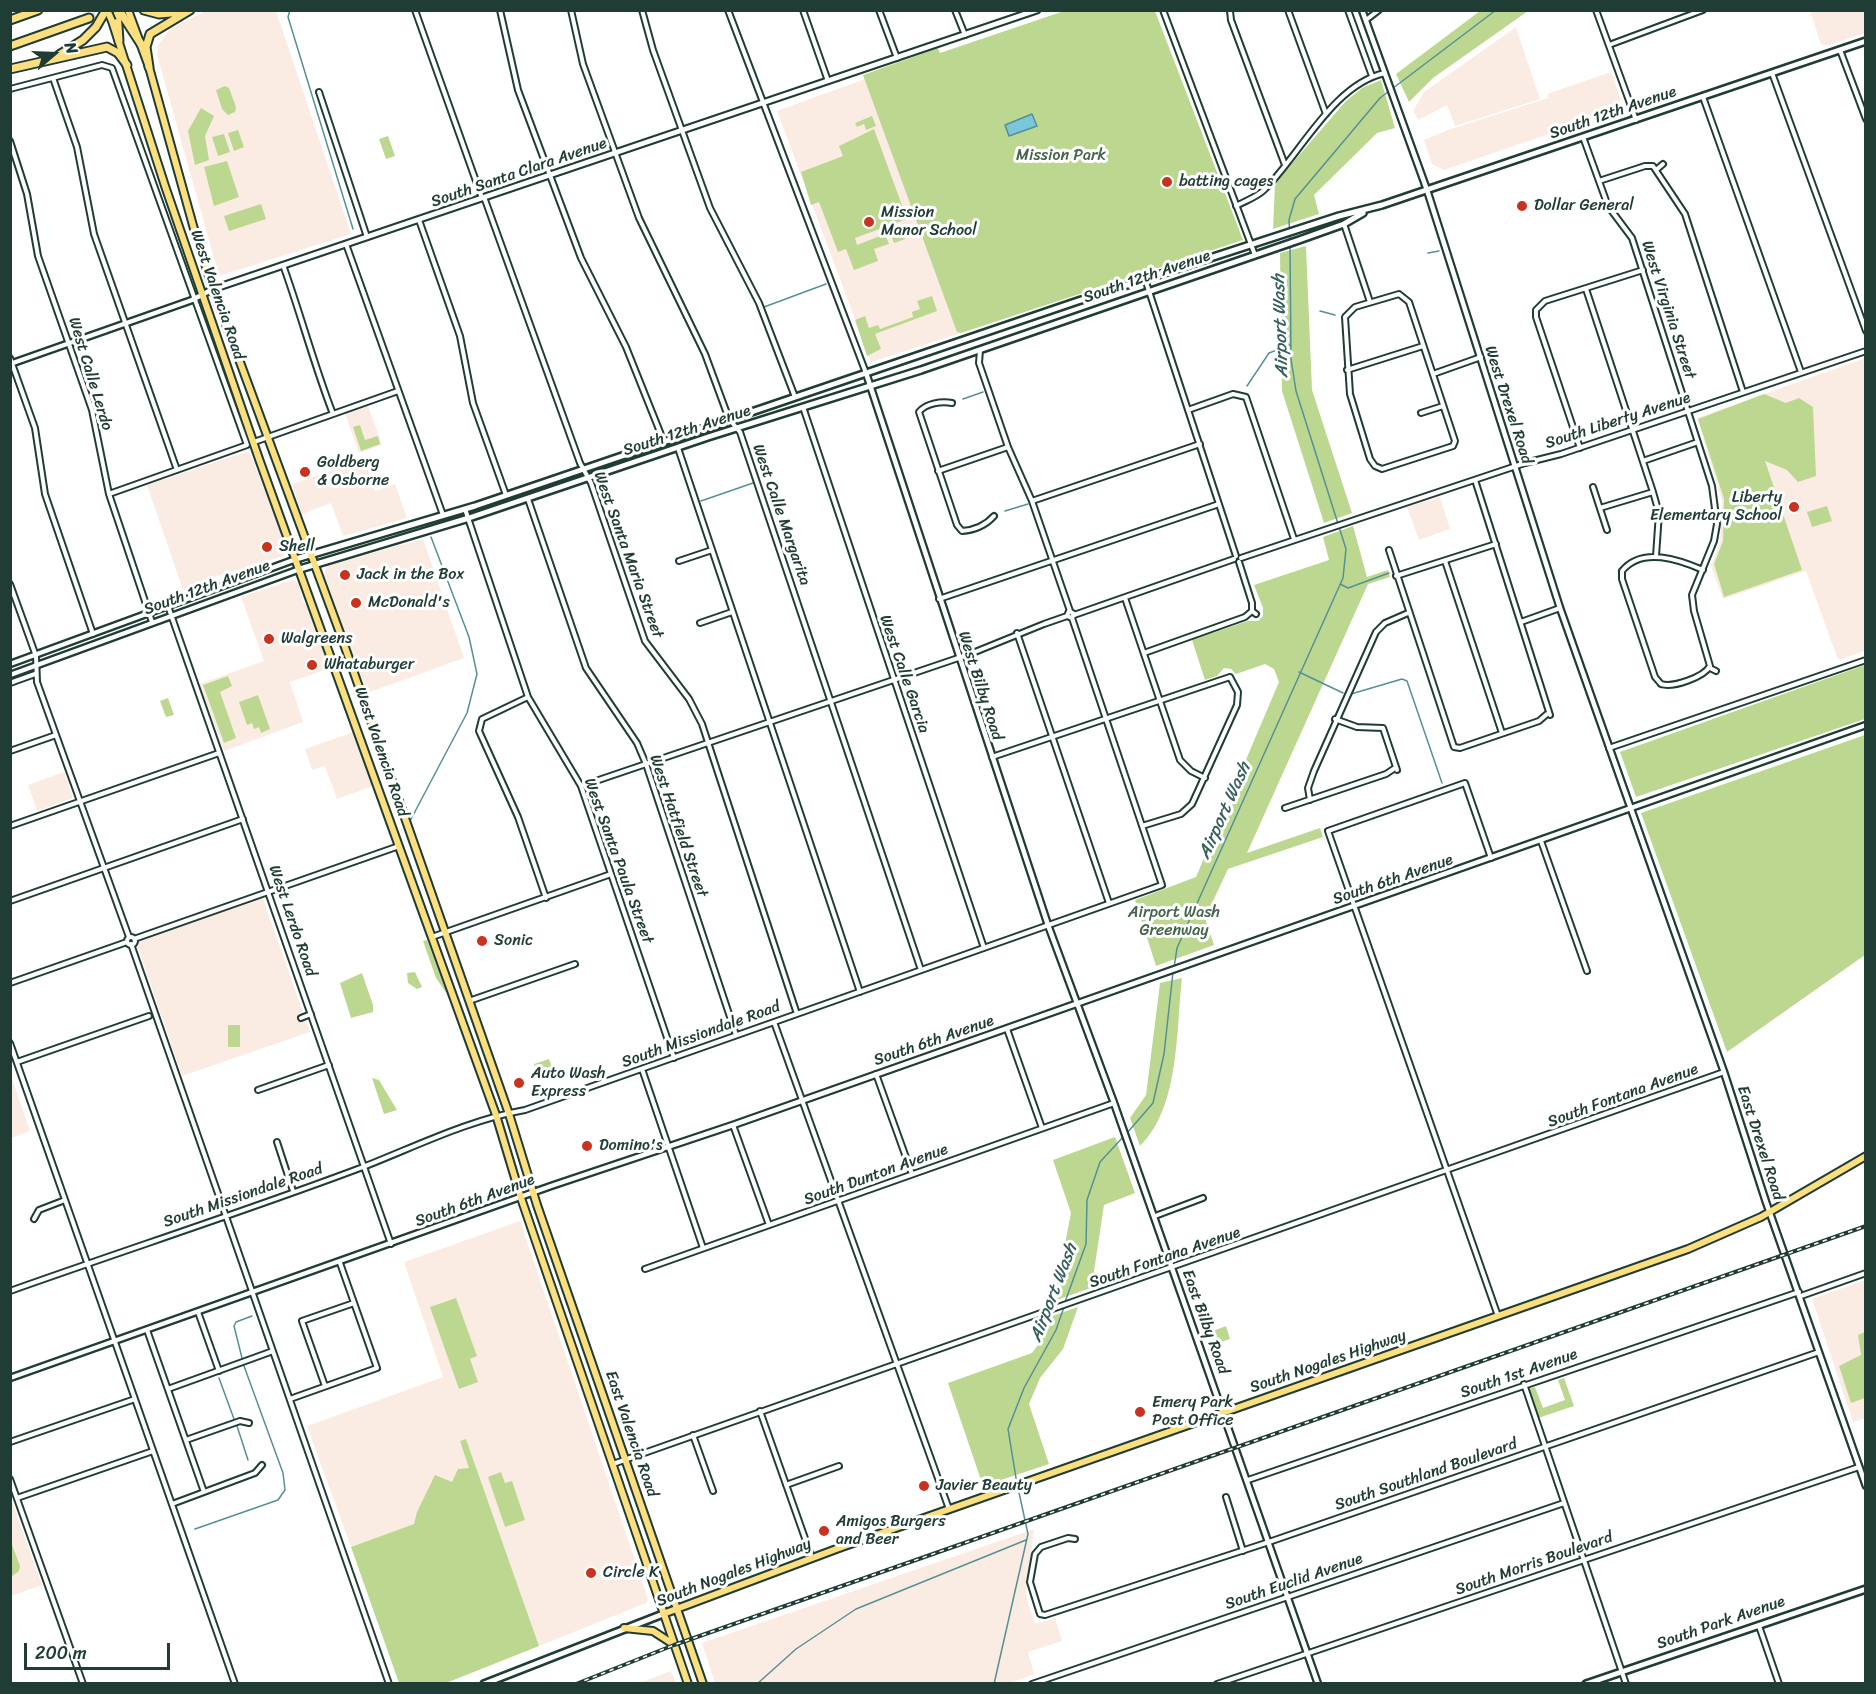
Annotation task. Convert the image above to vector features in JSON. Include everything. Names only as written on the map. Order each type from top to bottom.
[{"type":"highway","points":[[10,20],[38,10]]},
{"type":"highway","points":[[54,57],[73,48],[96,27],[107,10]]},
{"type":"highway","points":[[144,10],[159,14],[190,10]]},
{"type":"highway","points":[[149,67],[146,47],[150,34],[190,10]]},
{"type":"highway","points":[[119,41],[121,15]]},
{"type":"highway","points":[[121,15],[141,44]]},
{"type":"highway","points":[[10,46],[89,18]]},
{"type":"highway","points":[[10,69],[54,57],[107,47],[118,53],[127,65]]},
{"type":"main road","points":[[107,10],[121,15]]},
{"type":"main road","name":"West Valencia Road","points":[[119,41],[251,444],[297,559],[350,705],[496,1115],[521,1198]]},
{"type":"main road","name":"South 12th Avenue","points":[[297,559],[465,509],[959,341],[1250,245],[1369,209],[1866,41]]},
{"type":"main road","name":"West Valencia Road","points":[[141,44],[213,289],[315,565],[509,1114],[533,1193]]},
{"type":"main road","name":"South 12th Avenue","points":[[300,569],[469,518],[738,428],[870,387],[1344,224],[1369,209]]},
{"type":"main road","points":[[959,341],[964,354]]},
{"type":"main road","points":[[412,535],[412,529],[422,521]]},
{"type":"main road","points":[[350,705],[362,701]]},
{"type":"main road","points":[[399,846],[412,841]]},
{"type":"main road","name":"South Nogales Highway","points":[[484,1683],[678,1607],[812,1558],[1688,1249],[1770,1212],[1866,1156]]},
{"type":"main road","name":"East Valencia Road","points":[[533,1193],[703,1683]]},
{"type":"main road","name":"East Valencia Road","points":[[521,1198],[688,1683]]},
{"type":"main road","points":[[573,1349],[585,1344]]},
{"type":"main road","name":"South Park Avenue","points":[[1586,1683],[1866,1589]]},
{"type":"main road","points":[[624,1628],[653,1631],[674,1645]]},
{"type":"street","name":"West Santa Maria Street","points":[[415,10],[583,470],[589,478],[645,641],[689,699],[707,742],[797,1014]]},
{"type":"street","points":[[500,10],[518,90],[581,258],[626,347],[664,442]]},
{"type":"street","name":"West Calle Margarita","points":[[571,10],[583,64],[639,218],[705,354],[729,420],[738,428],[921,970]]},
{"type":"street","points":[[642,10],[681,131],[710,208],[759,303],[796,398]]},
{"type":"street","points":[[728,10],[866,374]]},
{"type":"street","points":[[803,10],[828,81]]},
{"type":"street","points":[[879,10],[897,58]]},
{"type":"street","points":[[956,10],[965,35]]},
{"type":"street","name":"South Santa Clara Avenue","points":[[11,361],[126,324],[195,299],[213,289],[283,265],[1037,10]]},
{"type":"street","points":[[1163,10],[1254,255]]},
{"type":"street","points":[[1288,10],[1326,114]]},
{"type":"street","points":[[1348,10],[1372,76]]},
{"type":"street","name":"West Drexel Road","points":[[1362,10],[1426,190],[1560,608],[1629,808]]},
{"type":"street","points":[[1365,20],[1379,10]]},
{"type":"street","points":[[1596,10],[1636,120]]},
{"type":"street","points":[[1609,45],[1703,10]]},
{"type":"street","points":[[1230,11],[1231,20],[1285,166]]},
{"type":"street","points":[[1840,50],[1866,119]]},
{"type":"street","name":"West Valencia Road","points":[[53,78],[102,65],[112,68],[195,299],[251,444]]},
{"type":"street","points":[[1772,73],[1866,332]]},
{"type":"street","points":[[1236,206],[1262,192],[1346,93],[1372,76],[1385,74]]},
{"type":"street","points":[[10,89],[53,78],[77,147],[94,234],[177,470]]},
{"type":"street","points":[[319,92],[367,237]]},
{"type":"street","points":[[1703,97],[1801,372]]},
{"type":"street","name":"West Virginia Street","points":[[1583,137],[1608,206],[1629,233],[1643,270],[1712,486],[1717,524],[1711,555],[1694,590],[1692,604],[1711,662],[1709,668]]},
{"type":"street","name":"West Calle Lerdo","points":[[10,141],[27,194],[38,256],[92,410],[109,494],[152,622]]},
{"type":"street","points":[[1599,181],[1645,166],[1654,168],[1663,164]]},
{"type":"street","points":[[1654,168],[1685,214],[1743,392]]},
{"type":"street","points":[[419,220],[460,336],[473,403],[506,495]]},
{"type":"street","points":[[1344,224],[1370,303]]},
{"type":"street","points":[[346,244],[443,515]]},
{"type":"street","points":[[283,265],[314,365],[333,414]]},
{"type":"street","points":[[1580,448],[1536,317],[1536,307],[1545,301],[1643,270]]},
{"type":"street","points":[[1144,653],[1254,612],[1145,279]]},
{"type":"street","points":[[1586,288],[1659,513],[1656,556]]},
{"type":"street","points":[[1392,295],[1405,295],[1455,443],[1384,469],[1376,468],[1370,459],[1350,394],[1347,370],[1345,317],[1351,309],[1370,303],[1392,295]]},
{"type":"street","points":[[1347,370],[1423,346]]},
{"type":"street","points":[[981,347],[980,363],[1008,447],[1032,501],[1053,561],[1106,718],[1142,826],[1188,809],[1205,778],[1237,705],[1238,692],[1229,675],[1106,718],[991,757]]},
{"type":"street","name":"South Liberty Avenue","points":[[581,786],[958,658],[1017,633],[1326,528],[1515,466],[1580,448],[1866,351]]},
{"type":"street","points":[[952,358],[974,356],[980,363]]},
{"type":"street","points":[[1433,374],[1481,357]]},
{"type":"street","points":[[11,361],[35,428],[45,494],[93,634]]},
{"type":"street","name":"West Bilby Road","points":[[866,374],[991,757],[1048,925],[1079,1003]]},
{"type":"street","points":[[109,494],[398,391]]},
{"type":"street","points":[[1188,410],[1233,394],[1244,393],[1294,539]]},
{"type":"street","points":[[952,404],[945,402],[925,406],[919,412],[957,525],[960,532],[987,524],[994,516]]},
{"type":"street","points":[[1420,413],[1443,406]]},
{"type":"street","name":"West Calle Garcia","points":[[803,407],[984,948]]},
{"type":"street","points":[[1643,461],[1698,442]]},
{"type":"street","points":[[1032,501],[1200,444]]},
{"type":"street","points":[[938,471],[1008,447]]},
{"type":"street","points":[[678,448],[860,992]]},
{"type":"street","points":[[1389,550],[1408,614],[1454,747],[1460,748],[1539,721],[1549,714],[1475,480]]},
{"type":"street","points":[[1593,487],[1607,530]]},
{"type":"street","points":[[1600,508],[1653,492]]},
{"type":"street","name":"West Hatfield Street","points":[[528,499],[585,668],[637,742],[646,764],[736,1035]]},
{"type":"street","points":[[939,599],[1219,504]]},
{"type":"street","name":"West Santa Paula Street","points":[[465,509],[528,697],[581,786],[674,1058]]},
{"type":"street","points":[[1396,576],[1496,544]]},
{"type":"street","points":[[679,561],[712,550]]},
{"type":"street","points":[[1661,684],[1651,667],[1620,570],[1630,564],[1656,556],[1681,560],[1703,570]]},
{"type":"street","name":"South 12th Avenue","points":[[10,664],[297,559]]},
{"type":"street","points":[[1445,561],[1502,733]]},
{"type":"street","name":"South 12th Avenue","points":[[10,675],[300,569]]},
{"type":"street","points":[[10,584],[36,656],[35,674],[56,735],[105,867],[389,1683]]},
{"type":"street","points":[[1125,598],[1180,760],[1191,771],[1205,778]]},
{"type":"street","name":"West Lerdo Road","points":[[168,606],[391,1245]]},
{"type":"street","points":[[1521,622],[1560,608]]},
{"type":"street","points":[[700,623],[732,612]]},
{"type":"street","points":[[1310,800],[1308,788],[1335,720],[1376,632],[1385,623],[1408,614]]},
{"type":"street","points":[[1017,633],[1109,903]]},
{"type":"street","points":[[1609,748],[1866,660]]},
{"type":"street","points":[[1661,684],[1669,685],[1709,668],[1716,671]]},
{"type":"street","points":[[10,682],[35,674]]},
{"type":"street","points":[[1658,689],[1661,684]]},
{"type":"street","points":[[528,697],[486,717],[480,723],[481,738],[518,817],[546,898]]},
{"type":"street","points":[[1285,808],[1396,769],[1384,727],[1356,727],[1335,720]]},
{"type":"street","name":"South 6th Avenue","points":[[10,1378],[1866,725]]},
{"type":"street","points":[[10,751],[56,735]]},
{"type":"street","points":[[10,826],[219,753]]},
{"type":"street","points":[[1491,858],[1465,783],[1328,831],[1498,1316]]},
{"type":"street","name":"East Drexel Road","points":[[1629,808],[1724,1072],[1770,1212],[1866,1486]]},
{"type":"street","points":[[10,901],[243,819]]},
{"type":"street","name":"South Missiondale Road","points":[[10,1290],[364,1166],[422,1141],[496,1115],[525,1110],[1162,885],[1142,826]]},
{"type":"street","points":[[1541,841],[1587,971]]},
{"type":"street","points":[[10,983],[399,846]]},
{"type":"street","points":[[432,937],[611,874]]},
{"type":"street","points":[[469,1001],[574,964]]},
{"type":"street","name":"East Bilby Road","points":[[1079,1003],[1318,1683]]},
{"type":"street","points":[[302,1018],[311,1014]]},
{"type":"street","points":[[17,1062],[149,1016]]},
{"type":"street","points":[[774,1022],[949,1510]]},
{"type":"street","points":[[1007,1029],[1042,1128]]},
{"type":"street","points":[[10,1043],[235,1683]]},
{"type":"street","points":[[258,1090],[329,1065]]},
{"type":"street","points":[[642,1069],[703,1248]]},
{"type":"street","name":"South Fontana Avenue","points":[[613,1464],[1173,1269],[1724,1072]]},
{"type":"street","points":[[876,1074],[912,1174]]},
{"type":"street","name":"South Dunton Avenue","points":[[645,1269],[1114,1103]]},
{"type":"street","points":[[733,1125],[769,1225]]},
{"type":"street","points":[[277,1142],[293,1191]]},
{"type":"street","points":[[1155,1216],[1203,1198]]},
{"type":"street","points":[[34,1219],[39,1210],[65,1200]]},
{"type":"street","points":[[290,1399],[377,1368],[340,1263]]},
{"type":"street","name":"South 1st Avenue","points":[[1248,1480],[1524,1384],[1866,1273]]},
{"type":"street","points":[[325,1386],[302,1321],[354,1303]]},
{"type":"street","points":[[198,1312],[219,1371]]},
{"type":"street","points":[[147,1330],[204,1492]]},
{"type":"street","points":[[168,1389],[273,1351]]},
{"type":"street","name":"South Southland Boulevard","points":[[1075,1539],[1068,1538],[1038,1549],[1030,1582],[1039,1613],[1045,1615],[1243,1551],[1819,1352]]},
{"type":"street","points":[[1524,1384],[1626,1683]]},
{"type":"street","points":[[10,1442],[135,1398]]},
{"type":"street","points":[[760,1411],[812,1558]]},
{"type":"street","points":[[186,1440],[240,1421],[249,1423]]},
{"type":"street","points":[[693,1435],[713,1491]]},
{"type":"street","points":[[17,1498],[153,1451]]},
{"type":"street","points":[[172,1504],[255,1473],[262,1465]]},
{"type":"street","points":[[786,1485],[839,1466]]},
{"type":"street","name":"South Morris Boulevard","points":[[1217,1683],[1859,1467]]},
{"type":"street","points":[[10,1479],[83,1683]]},
{"type":"street","points":[[1226,1497],[1243,1551]]},
{"type":"street","name":"South Euclid Avenue","points":[[1032,1683],[1564,1503]]},
{"type":"street","points":[[1759,1625],[1779,1683]]},
{"type":"shaded area","points":[[205,11],[276,11],[351,234],[219,276],[157,55],[158,45],[170,29]]},
{"type":"shaded area","points":[[1810,11],[1865,11],[1865,33],[1826,46],[1821,44]]},
{"type":"shaded area","points":[[1516,27],[1540,99],[1455,126],[1447,105],[1418,120],[1413,111],[1424,92]]},
{"type":"shaded area","points":[[1611,72],[1621,100],[1613,112],[1444,170],[1432,164],[1424,140],[1548,98],[1547,94]]},
{"type":"shaded area","name":"Mission Manor School","points":[[865,79],[961,333],[871,362],[777,111]]},
{"type":"shaded area","name":"Liberty Elementary School","points":[[1865,358],[1865,651],[1838,660],[1806,571],[1723,599],[1711,566],[1720,542],[1722,501],[1697,418]]},
{"type":"shaded area","points":[[368,406],[382,445],[359,453],[345,414]]},
{"type":"shaded area","points":[[246,452],[250,453],[288,549],[283,556],[208,579],[183,590],[147,485]]},
{"type":"shaded area","points":[[364,459],[375,491],[395,484],[407,518],[343,536],[331,503],[302,514],[292,484]]},
{"type":"shaded area","points":[[1440,497],[1450,529],[1419,540],[1407,507]]},
{"type":"shaded area","points":[[423,539],[464,658],[367,693],[324,574],[328,565]]},
{"type":"shaded area","points":[[292,580],[298,582],[303,601],[308,607],[330,668],[290,682],[303,722],[224,751],[199,684],[264,661],[241,597]]},
{"type":"shaded area","points":[[354,732],[373,786],[337,799],[325,766],[312,770],[305,749]]},
{"type":"shaded area","points":[[64,772],[73,798],[37,811],[28,785]]},
{"type":"shaded area","points":[[262,896],[310,1032],[182,1076],[136,942]]},
{"type":"shaded area","points":[[10,1073],[30,1131],[11,1138],[10,1138]]},
{"type":"shaded area","points":[[520,1221],[648,1599],[646,1603],[539,1646],[466,1439],[460,1441],[481,1500],[351,1547],[307,1426],[443,1377],[404,1262]]},
{"type":"shaded area","points":[[1865,1280],[1865,1418],[1853,1422],[1812,1299]]},
{"type":"shaded area","points":[[10,1496],[42,1585],[11,1596],[10,1596]]},
{"type":"shaded area","points":[[1034,1529],[1026,1597],[1035,1624],[1055,1618],[1062,1641],[1028,1652],[1034,1674],[1008,1684],[715,1683],[702,1643]]},
{"type":"shaded area","points":[[671,1671],[676,1683],[639,1683]]},
{"type":"green space","name":"Mission Park","points":[[1064,11],[1155,11],[1243,240],[961,333],[957,332],[863,75],[938,48],[940,53]]},
{"type":"green space","points":[[1480,11],[1528,11],[1433,78],[1409,102],[1396,74]]},
{"type":"green space","points":[[1381,80],[1395,128],[1377,133],[1314,195],[1319,214],[1273,229],[1275,183],[1346,101],[1362,88]]},
{"type":"green space","points":[[225,86],[229,88],[236,107],[235,112],[228,115],[222,109],[216,90]]},
{"type":"green space","points":[[201,108],[214,116],[205,136],[209,160],[195,165],[188,131]]},
{"type":"green space","points":[[872,116],[876,126],[866,130],[864,124],[857,127],[855,123]]},
{"type":"green space","points":[[874,129],[907,219],[855,238],[857,245],[885,234],[889,244],[874,249],[878,261],[854,270],[846,249],[838,252],[819,202],[811,205],[801,172],[843,156],[839,146]]},
{"type":"green space","points":[[238,130],[244,147],[234,151],[228,133]]},
{"type":"green space","points":[[224,134],[230,152],[218,156],[212,137]]},
{"type":"green space","points":[[388,136],[395,156],[386,159],[379,139]]},
{"type":"green space","points":[[227,161],[239,197],[214,206],[204,167]]},
{"type":"green space","points":[[261,204],[266,219],[229,231],[224,216]]},
{"type":"green space","points":[[899,224],[905,239],[894,243],[888,228]]},
{"type":"green space","points":[[1306,246],[1312,390],[1352,513],[1324,523],[1282,391],[1280,253]]},
{"type":"green space","points":[[932,296],[937,311],[875,334],[881,349],[867,356],[855,320],[865,316],[869,328],[878,325],[880,329],[913,317],[912,312],[920,309],[917,301]]},
{"type":"green space","points":[[1764,394],[1786,403],[1799,398],[1813,407],[1816,476],[1798,482],[1787,470],[1765,461],[1802,570],[1724,597],[1714,564],[1723,541],[1724,499],[1698,419]]},
{"type":"green space","points":[[360,425],[365,440],[378,436],[380,444],[361,451],[353,427]]},
{"type":"green space","points":[[1827,506],[1832,521],[1812,527],[1807,512]]},
{"type":"green space","name":"Airport Wash Greenway","points":[[1353,526],[1367,577],[1388,570],[1390,577],[1368,584],[1247,853],[1320,828],[1323,837],[1228,869],[1205,918],[1214,945],[1156,966],[1135,900],[1196,877],[1279,682],[1274,669],[1265,664],[1236,674],[1231,669],[1224,668],[1217,676],[1205,680],[1192,640],[1248,621],[1258,621],[1263,616],[1263,608],[1254,585],[1329,560],[1323,537]]},
{"type":"green space","points":[[1865,665],[1865,719],[1636,797],[1620,752]]},
{"type":"green space","points":[[228,676],[232,686],[220,692],[236,738],[224,743],[203,685]]},
{"type":"green space","points":[[258,695],[270,729],[261,733],[259,727],[254,729],[252,723],[247,725],[239,702]]},
{"type":"green space","points":[[168,698],[174,715],[166,717],[160,701]]},
{"type":"green space","points":[[1865,735],[1865,955],[1727,1052],[1641,813]]},
{"type":"green space","points":[[427,940],[447,994],[436,978],[423,941]]},
{"type":"green space","points":[[415,972],[422,987],[417,989],[408,983],[407,973]]},
{"type":"green space","points":[[362,973],[373,1005],[373,1012],[351,1018],[340,983]]},
{"type":"green space","name":"Airport Wash Greenway","points":[[1182,978],[1177,1044],[1169,1089],[1163,1111],[1153,1130],[1140,1146],[1130,1118],[1146,1095],[1160,983]]},
{"type":"green space","points":[[228,1025],[240,1025],[240,1047],[228,1047]]},
{"type":"green space","points":[[549,1059],[553,1070],[538,1075],[534,1064]]},
{"type":"green space","points":[[372,1078],[379,1080],[397,1110],[384,1114]]},
{"type":"green space","points":[[1115,1137],[1135,1193],[1104,1205],[1094,1271],[1099,1285],[1054,1301],[1071,1213],[1053,1160]]},
{"type":"green space","points":[[456,1298],[477,1356],[470,1359],[478,1382],[459,1389],[430,1307]]},
{"type":"green space","points":[[1078,1307],[1063,1349],[1040,1378],[1029,1404],[1049,1464],[983,1486],[948,1383],[1032,1353],[1041,1338],[1038,1321]]},
{"type":"green space","points":[[1226,1326],[1230,1339],[1215,1344],[1210,1332]]},
{"type":"green space","points":[[1865,1332],[1865,1398],[1851,1403],[1839,1366],[1861,1355],[1858,1335]]},
{"type":"green space","points":[[1564,1378],[1574,1406],[1538,1418],[1528,1389],[1535,1387],[1543,1408],[1565,1400],[1558,1380]]},
{"type":"green space","points":[[466,1439],[539,1646],[446,1683],[399,1683],[351,1547],[414,1524],[417,1512],[435,1475],[452,1482],[458,1469],[469,1468],[460,1441]]},
{"type":"green space","points":[[501,1472],[505,1483],[512,1481],[525,1520],[505,1527],[488,1477]]},
{"type":"green space","points":[[11,1542],[20,1566],[19,1571],[11,1577]]},
{"type":"water","points":[[1032,114],[1037,126],[1009,136],[1005,125]]},
{"type":"waterway","points":[[290,10],[288,17],[353,229]]},
{"type":"waterway","name":"Airport Wash","points":[[1290,240],[1289,220],[1295,199],[1380,98],[1496,10]]},
{"type":"waterway","name":"Airport Wash","points":[[1174,968],[1177,948],[1343,578],[1346,549],[1296,391],[1291,359],[1290,245]]},
{"type":"waterway","points":[[1428,253],[1439,251]]},
{"type":"waterway","points":[[764,307],[826,284]]},
{"type":"waterway","points":[[1320,311],[1335,315]]},
{"type":"waterway","points":[[1247,386],[1269,353],[1290,345]]},
{"type":"waterway","points":[[963,399],[983,392]]},
{"type":"waterway","points":[[701,501],[753,483]]},
{"type":"waterway","points":[[1005,511],[1028,504]]},
{"type":"waterway","points":[[410,821],[467,713],[477,674],[469,637],[431,537]]},
{"type":"waterway","points":[[1340,584],[1348,588],[1389,573]]},
{"type":"waterway","points":[[1299,672],[1343,693]]},
{"type":"waterway","points":[[1351,694],[1402,679],[1407,681],[1442,783]]},
{"type":"waterway","name":"Airport Wash","points":[[1127,1133],[1153,1103],[1164,1054],[1173,972]]},
{"type":"waterway","name":"Airport Wash","points":[[1065,1302],[1086,1244],[1087,1200],[1100,1162],[1124,1136]]},
{"type":"waterway","name":"Airport Wash","points":[[1017,1484],[1008,1429],[1024,1388],[1056,1330],[1064,1307]]},
{"type":"waterway","points":[[242,1358],[234,1326],[236,1322],[252,1316]]},
{"type":"waterway","points":[[195,1529],[278,1500],[285,1490],[283,1473],[244,1366]]},
{"type":"waterway","points":[[219,1378],[234,1419]]},
{"type":"waterway","points":[[237,1426],[248,1460]]},
{"type":"waterway","name":"Airport Wash","points":[[994,1684],[1028,1534],[1018,1488]]},
{"type":"waterway","points":[[757,1684],[796,1649],[856,1609],[1026,1540]]},
{"type":"tunnel","points":[[89,18],[111,10]]},
{"type":"railway","points":[[576,1684],[674,1645],[1866,1226]]},
{"type":"place","name":"batting cages","points":[[1167,182]]},
{"type":"place","name":"Dollar General","points":[[1522,206]]},
{"type":"place","name":"Mission Manor School","points":[[869,222]]},
{"type":"place","name":"Goldberg & Osborne","points":[[305,472]]},
{"type":"place","name":"Liberty Elementary School","points":[[1794,507]]},
{"type":"place","name":"Shell","points":[[267,547]]},
{"type":"place","name":"Jack in the Box","points":[[345,575]]},
{"type":"place","name":"McDonald's","points":[[356,603]]},
{"type":"place","name":"Walgreens","points":[[269,639]]},
{"type":"place","name":"Whataburger","points":[[312,665]]},
{"type":"place","name":"Sonic","points":[[482,941]]},
{"type":"place","name":"Auto Wash Express","points":[[519,1083]]},
{"type":"place","name":"Domino's","points":[[587,1146]]},
{"type":"place","name":"Emery Park Post Office","points":[[1140,1412]]},
{"type":"place","name":"Javier Beauty","points":[[924,1486]]},
{"type":"place","name":"Amigos Burgers and Beer","points":[[824,1531]]},
{"type":"place","name":"Circle K","points":[[591,1573]]}]
